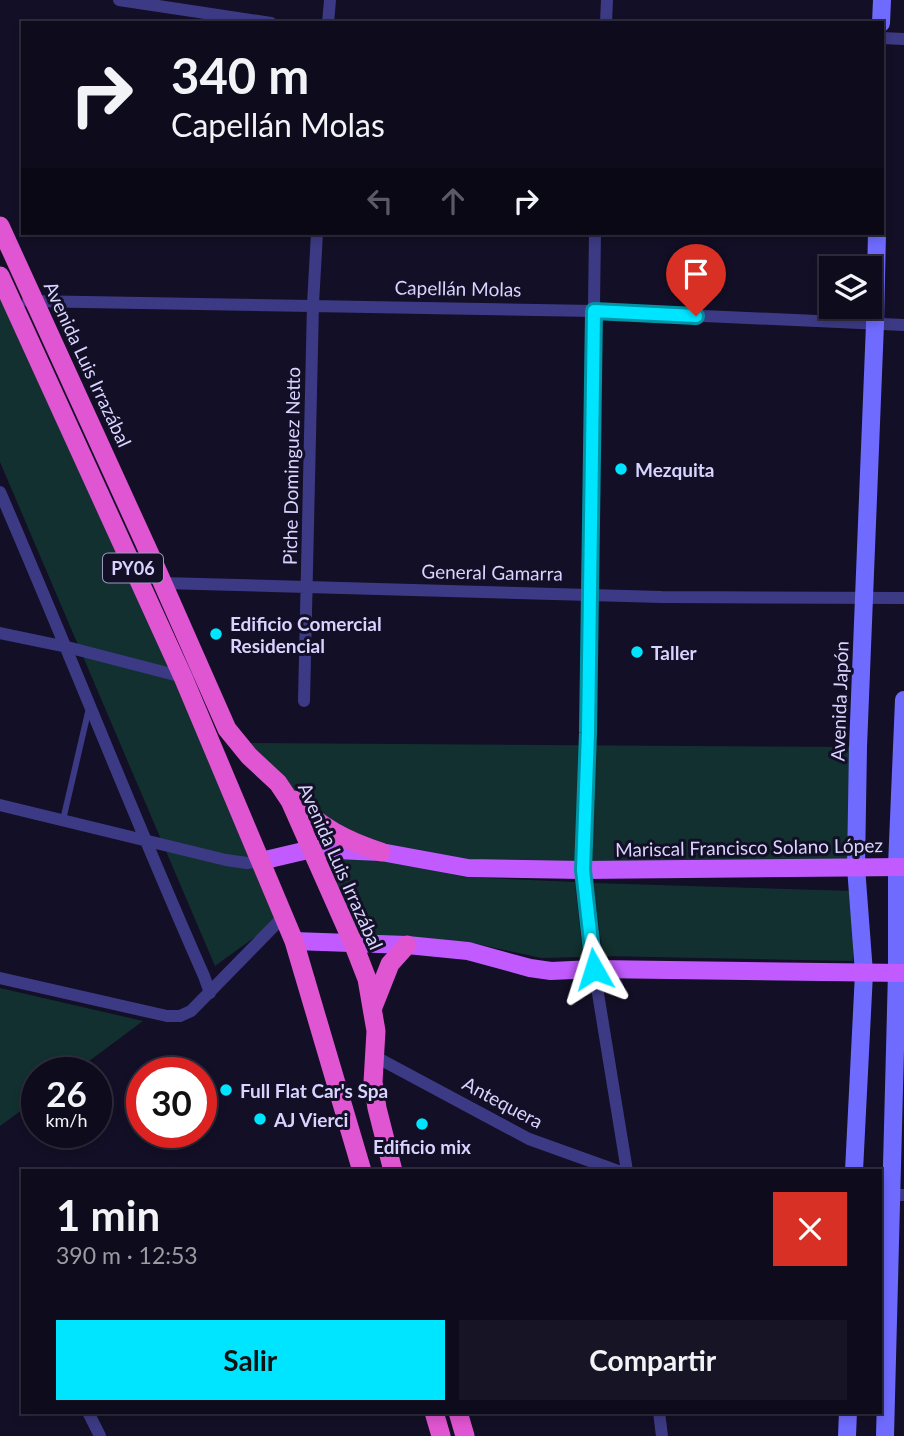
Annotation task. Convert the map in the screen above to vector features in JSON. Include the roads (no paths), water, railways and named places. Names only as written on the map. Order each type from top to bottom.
[{"type":"highway","name":"Avenida Luis Irrazábal","points":[[0,226],[227,729],[248,756],[278,783],[289,801],[353,943],[367,979],[373,1008],[376,1031],[373,1082],[392,1169]]},
{"type":"highway","name":"PY06","points":[[0,276],[183,677],[284,916],[294,941],[361,1169]]},
{"type":"highway","points":[[278,783],[315,820],[335,835],[382,852]]},
{"type":"highway","points":[[373,1008],[390,964],[407,945]]},
{"type":"highway","points":[[435,1414],[441,1436]]},
{"type":"highway","points":[[459,1414],[465,1436]]},
{"type":"main road","points":[[881,21],[883,0]]},
{"type":"main road","name":"Avenida Japón","points":[[854,1169],[864,973],[856,867],[877,235]]},
{"type":"main road","points":[[885,1436],[891,1195],[901,973],[904,700]]},
{"type":"main road","name":"Mariscal Francisco Solano López","points":[[261,861],[312,849],[382,852],[468,868],[583,870],[901,866]]},
{"type":"main road","points":[[294,941],[407,945],[468,951],[551,971],[594,969],[901,973]]},
{"type":"main road","points":[[847,1436],[848,1414]]},
{"type":"street","points":[[119,0],[258,21]]},
{"type":"street","points":[[328,21],[330,0]]},
{"type":"street","points":[[606,21],[607,0]]},
{"type":"street","points":[[884,38],[904,38]]},
{"type":"street","name":"Piche Dominguez Netto","points":[[304,701],[317,235]]},
{"type":"street","points":[[596,235],[583,870],[594,969],[627,1169]]},
{"type":"street","name":"Capellán Molas","points":[[10,301],[313,304],[594,311],[904,325]]},
{"type":"street","points":[[0,492],[210,993]]},
{"type":"street","name":"General Gamarra","points":[[163,583],[590,594],[904,598]]},
{"type":"street","points":[[0,633],[183,677]]},
{"type":"street","points":[[0,805],[236,862],[261,861]]},
{"type":"street","points":[[0,978],[167,1016],[180,1016],[191,1012],[284,916]]},
{"type":"street","name":"Antequera","points":[[374,1056],[529,1139],[612,1169]]},
{"type":"street","points":[[89,1414],[100,1436]]},
{"type":"street","points":[[659,1414],[662,1436]]},
{"type":"lane","points":[[63,820],[90,702]]},
{"type":"place","name":"Mezquita","points":[[621,469]]},
{"type":"place","name":"Edificio Comercial Residencial","points":[[216,634]]},
{"type":"place","name":"Taller","points":[[637,652]]},
{"type":"place","name":"Full Flat Car's Spa","points":[[226,1090]]},
{"type":"place","name":"AJ Vierci","points":[[260,1119]]},
{"type":"place","name":"Edificio mix","points":[[422,1124]]}]
